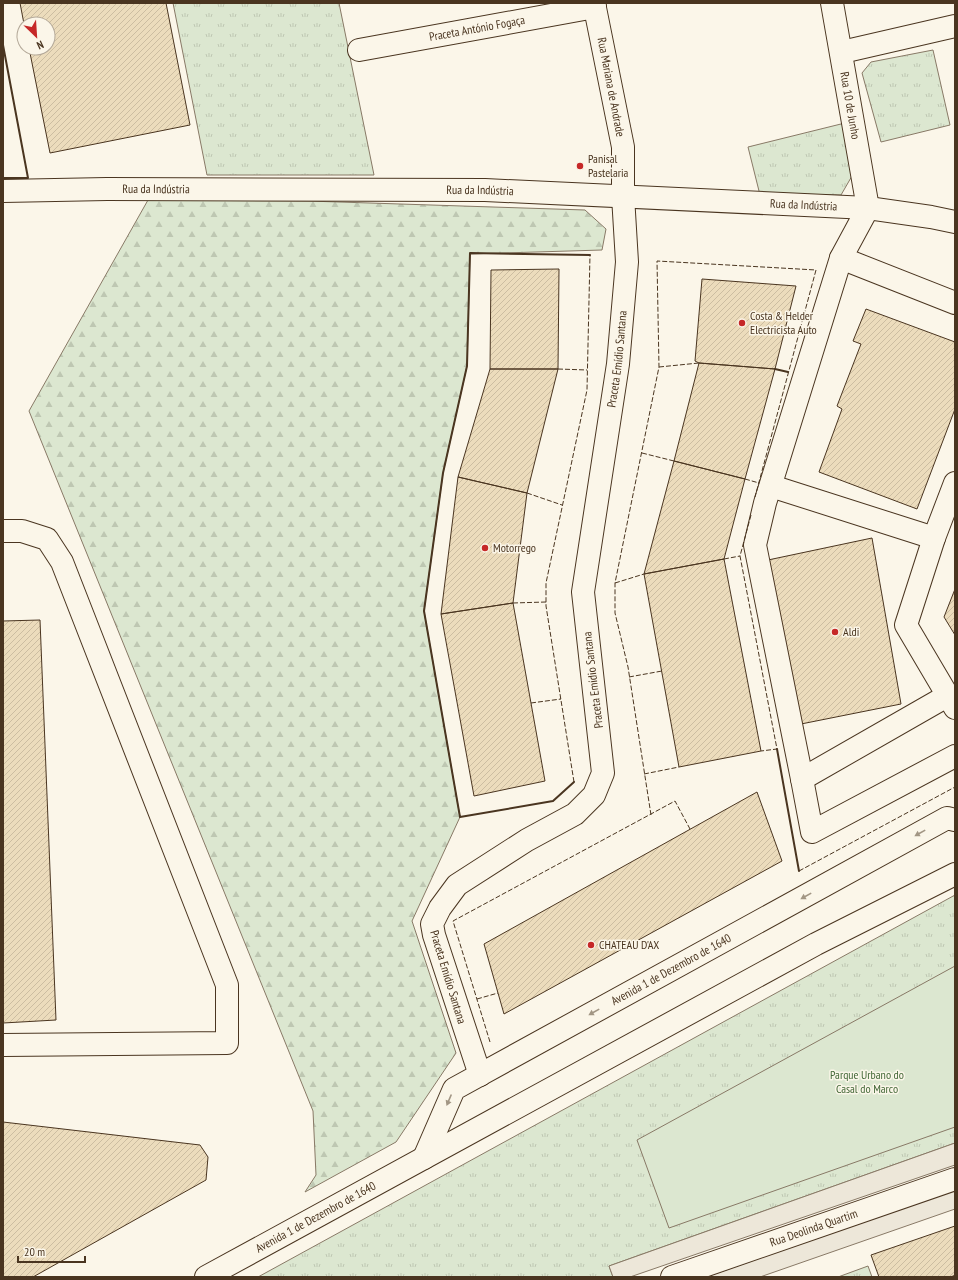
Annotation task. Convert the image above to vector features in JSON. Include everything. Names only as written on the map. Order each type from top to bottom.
[{"type":"street","name":"Rua 10 de Junho","points":[[832,3],[842,52],[868,208]]},
{"type":"street","name":"Praceta António Fogaça","points":[[359,50],[594,5]]},
{"type":"street","name":"Rua Mariana de Andrade","points":[[594,5],[623,147],[623,196]]},
{"type":"street","points":[[842,52],[955,26]]},
{"type":"street","name":"Rua da Indústria","points":[[3,191],[107,189],[485,190],[868,208],[931,216],[955,222]]},
{"type":"street","name":"Praceta Emídio Santana","points":[[480,1075],[434,935],[432,924],[440,908],[457,885],[527,840],[575,814],[594,795],[603,773],[582,592],[618,364],[627,262],[623,196]]},
{"type":"street","points":[[868,208],[841,258],[765,503],[755,545],[812,832],[955,756]]},
{"type":"street","points":[[841,258],[955,302]]},
{"type":"street","points":[[802,779],[951,702],[906,625],[934,538],[955,483]]},
{"type":"street","points":[[771,486],[934,538]]},
{"type":"street","points":[[3,531],[22,531],[47,539],[62,562],[227,985],[227,1043],[3,1046]]},
{"type":"street","name":"Avenida 1 de Dezembro de 1640","points":[[424,1158],[454,1089],[947,818],[955,820]]},
{"type":"street","name":"Avenida 1 de Dezembro de 1640","points":[[816,944],[955,859]]},
{"type":"street","name":"Avenida 1 de Dezembro de 1640","points":[[206,1277],[816,944],[955,874]]},
{"type":"street","name":"Rua Deolinda Quartim","points":[[672,1277],[955,1179]]},
{"type":"green space","points":[[173,3],[339,3],[374,175],[207,175]]},
{"type":"green space","points":[[933,50],[950,125],[881,142],[862,73],[871,62]]},
{"type":"green space","points":[[849,122],[856,169],[841,195],[760,195],[748,147]]},
{"type":"green space","points":[[148,200],[308,201],[585,210],[606,229],[602,250],[470,254],[467,366],[443,473],[424,611],[460,817],[412,921],[456,1053],[396,1142],[305,1192],[316,1175],[313,1111],[29,411]]},
{"type":"green space","name":"Parque Urbano do Casal do Marco","points":[[955,895],[955,1143],[609,1266],[613,1277],[258,1277]]},
{"type":"green space","points":[[955,966],[955,1127],[669,1228],[637,1140]]},
{"type":"green space","points":[[868,1266],[872,1277],[838,1277]]},
{"type":"shaded area","points":[[955,1143],[955,1165],[630,1277],[613,1277],[609,1266]]},
{"type":"shaded area","points":[[955,1189],[955,1209],[760,1277],[706,1277]]},
{"type":"building","points":[[20,3],[166,3],[190,125],[50,153],[31,56],[56,56],[56,16],[22,16]]},
{"type":"building","points":[[559,269],[558,369],[490,369],[491,270]]},
{"type":"building","name":"Costa & Helder Electricista Auto","points":[[702,279],[796,286],[775,369],[699,363],[695,361]]},
{"type":"building","points":[[866,309],[955,342],[955,409],[917,509],[819,472],[842,409],[837,406],[861,344],[853,341]]},
{"type":"building","points":[[699,363],[775,369],[745,479],[674,461]]},
{"type":"building","points":[[490,369],[558,369],[527,493],[458,477]]},
{"type":"building","points":[[674,461],[745,479],[724,559],[644,574]]},
{"type":"building","name":"Motorrego","points":[[458,477],[527,493],[513,603],[441,614]]},
{"type":"building","name":"Aldi","points":[[872,538],[901,704],[801,724],[768,560]]},
{"type":"building","points":[[724,559],[761,751],[679,767],[644,574]]},
{"type":"building","points":[[955,589],[955,635],[944,617]]},
{"type":"building","points":[[513,603],[545,781],[474,796],[441,614]]},
{"type":"building","points":[[40,620],[56,1020],[3,1023],[3,621]]},
{"type":"building","points":[[757,792],[782,861],[504,1014],[484,944]]},
{"type":"building","points":[[3,1122],[200,1145],[208,1157],[206,1180],[33,1277],[3,1277]]},
{"type":"building","points":[[955,1226],[955,1275],[951,1277],[879,1277],[871,1255]]},
{"type":"fence","points":[[574,782],[546,606],[546,583],[587,390],[590,255]]},
{"type":"fence","points":[[651,815],[628,667],[615,613],[615,583],[659,367],[657,261],[816,270],[755,497]]},
{"type":"fence","points":[[659,367],[699,363]]},
{"type":"fence","points":[[558,369],[587,370]]},
{"type":"fence","points":[[642,453],[674,461]]},
{"type":"fence","points":[[745,479],[759,483]]},
{"type":"fence","points":[[527,493],[562,505]]},
{"type":"fence","points":[[751,515],[740,556],[777,749],[761,751]]},
{"type":"fence","points":[[724,559],[740,556]]},
{"type":"fence","points":[[615,583],[644,574]]},
{"type":"fence","points":[[513,603],[546,602]]},
{"type":"fence","points":[[629,677],[662,671]]},
{"type":"fence","points":[[531,703],[561,699]]},
{"type":"fence","points":[[644,774],[679,767]]},
{"type":"fence","points":[[799,871],[955,787]]},
{"type":"fence","points":[[490,1042],[453,921],[675,801],[690,829]]},
{"type":"fence","points":[[477,999],[498,993]]},
{"type":"wall","points":[[3,45],[28,178],[3,178]]},
{"type":"wall","points":[[574,782],[553,801],[460,817],[424,611],[443,473],[467,366],[470,253],[590,255]]},
{"type":"wall","points":[[775,369],[788,372]]},
{"type":"wall","points":[[777,749],[799,871]]},
{"type":"place","name":"Panisal Pastelaria","points":[[580,166]]},
{"type":"place","name":"Costa & Helder Electricista Auto","points":[[742,323]]},
{"type":"place","name":"Motorrego","points":[[485,548]]},
{"type":"place","name":"Aldi","points":[[835,632]]},
{"type":"place","name":"CHATEAU D'AX","points":[[591,945]]}]
